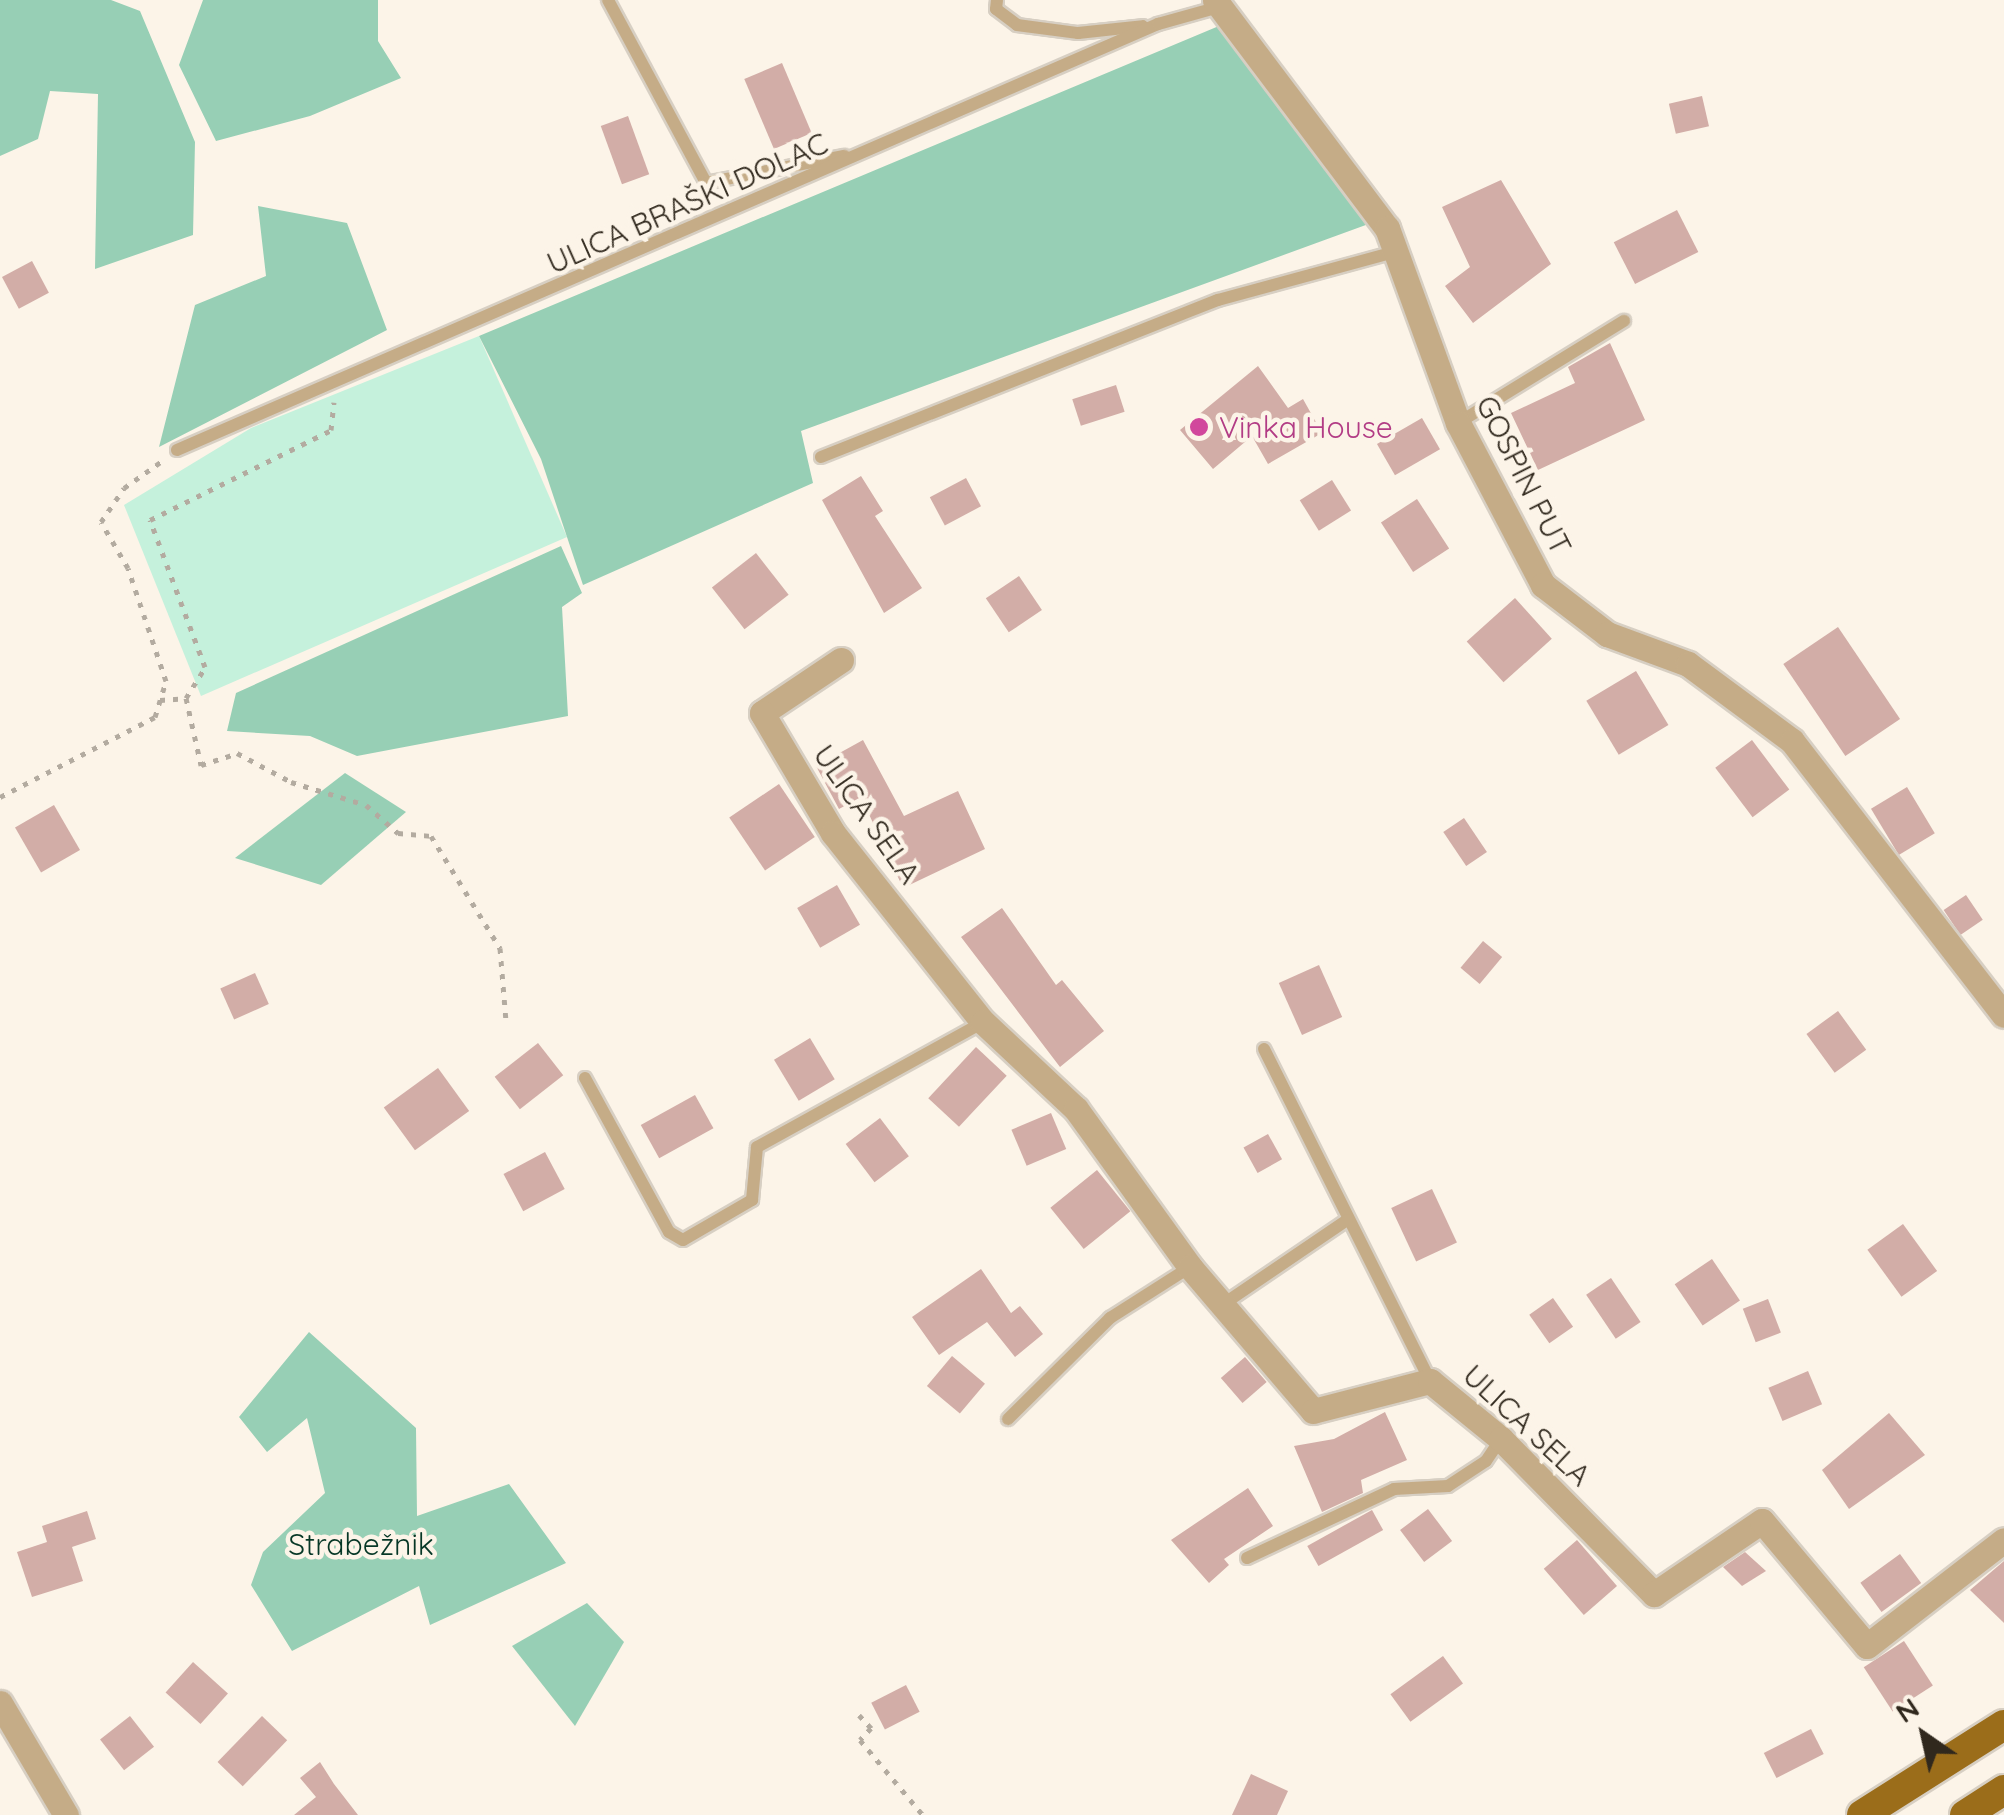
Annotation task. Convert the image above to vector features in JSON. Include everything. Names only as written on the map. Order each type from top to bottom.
[{"type":"main road","points":[[1862,1815],[2004,1724]]},
{"type":"main road","points":[[1965,1815],[2004,1790]]},
{"type":"street","name":"GOSPIN PUT","points":[[1217,4],[1387,228],[1391,254],[1458,424],[1544,585],[1607,634],[1688,664],[1792,742],[2004,1016]]},
{"type":"street","name":"ULICA SELA","points":[[841,660],[762,713],[833,833],[983,1022],[1076,1108],[1190,1267],[1313,1411],[1430,1381],[1501,1439],[1654,1594],[1762,1521],[1868,1646],[2004,1540]]},
{"type":"street","points":[[0,1703],[66,1815]]},
{"type":"lane","points":[[608,0],[706,184],[866,152]]},
{"type":"lane","points":[[996,0],[996,9],[1017,25],[1078,34],[1158,24]]},
{"type":"lane","name":"ULICA BRAŠKI DOLAC","points":[[178,450],[1158,24],[1217,4]]},
{"type":"lane","points":[[821,457],[1218,300],[1391,254]]},
{"type":"lane","points":[[1458,424],[1624,320]]},
{"type":"lane","points":[[584,1078],[669,1232],[683,1240],[752,1200],[756,1147],[983,1022]]},
{"type":"lane","points":[[1264,1048],[1430,1381]]},
{"type":"lane","points":[[1222,1305],[1347,1220]]},
{"type":"lane","points":[[1008,1419],[1110,1318],[1190,1267]]},
{"type":"lane","points":[[1247,1558],[1394,1489],[1448,1486],[1486,1461],[1501,1439]]},
{"type":"path","points":[[332,384],[331,430],[150,520],[205,667],[186,698],[201,764],[238,752],[291,782],[366,805],[398,833],[432,836],[500,948],[506,1021]]},
{"type":"path","points":[[0,797],[155,717],[166,681],[128,568],[101,522],[124,488],[178,450]]},
{"type":"path","points":[[160,700],[186,698]]},
{"type":"path","points":[[860,1715],[871,1728],[860,1740],[923,1815]]},
{"type":"green space","points":[[0,0],[111,0],[140,11],[195,142],[193,235],[95,269],[98,94],[50,91],[38,139],[0,156]]},
{"type":"green space","points":[[203,0],[378,0],[378,41],[401,78],[310,116],[216,141],[179,65]]},
{"type":"green space","points":[[1238,18],[1374,222],[801,431],[813,483],[583,585],[541,459],[479,336]]},
{"type":"green space","points":[[258,206],[347,223],[387,330],[159,447],[195,305],[266,276]]},
{"type":"green space","points":[[479,336],[567,537],[201,696],[124,505],[251,428]]},
{"type":"green space","points":[[561,546],[582,593],[562,607],[568,716],[357,756],[310,736],[227,731],[236,693]]},
{"type":"green space","points":[[345,773],[406,812],[321,885],[235,858]]},
{"type":"green space","name":"Strabežnik","points":[[309,1332],[416,1428],[417,1516],[509,1484],[566,1563],[430,1625],[419,1586],[292,1651],[251,1585],[263,1552],[325,1493],[307,1418],[267,1452],[239,1417]]},
{"type":"green space","points":[[587,1603],[624,1642],[575,1726],[512,1646]]},
{"type":"building","points":[[782,63],[812,133],[774,149],[744,79]]},
{"type":"building","points":[[1702,96],[1709,126],[1676,134],[1669,104]]},
{"type":"building","points":[[628,116],[649,174],[622,184],[601,126]]},
{"type":"building","points":[[1501,180],[1551,264],[1473,323],[1445,286],[1470,267],[1442,207]]},
{"type":"building","points":[[1677,210],[1698,252],[1635,284],[1614,242]]},
{"type":"building","points":[[32,261],[49,293],[19,309],[2,277]]},
{"type":"building","points":[[1610,343],[1645,420],[1538,470],[1511,413],[1575,383],[1568,367]]},
{"type":"building","points":[[1258,366],[1288,408],[1303,399],[1322,433],[1268,464],[1252,436],[1213,469],[1180,430]]},
{"type":"building","points":[[1116,385],[1125,412],[1081,426],[1072,399]]},
{"type":"building","points":[[1422,418],[1440,449],[1395,475],[1377,444]]},
{"type":"building","points":[[861,476],[883,511],[875,516],[922,588],[884,613],[822,500]]},
{"type":"building","points":[[966,478],[981,506],[945,526],[930,497]]},
{"type":"building","points":[[1332,480],[1351,511],[1319,531],[1300,500]]},
{"type":"building","points":[[1417,499],[1449,548],[1413,572],[1381,522]]},
{"type":"building","points":[[756,553],[789,595],[745,629],[712,587]]},
{"type":"building","points":[[1019,576],[1042,610],[1009,632],[986,598]]},
{"type":"building","points":[[1515,598],[1552,639],[1503,682],[1467,641]]},
{"type":"building","points":[[1838,627],[1900,719],[1845,756],[1783,664]]},
{"type":"building","points":[[1636,671],[1668,725],[1619,755],[1586,701]]},
{"type":"building","points":[[863,740],[904,816],[958,791],[985,849],[903,888],[861,797],[839,809],[816,766]]},
{"type":"building","points":[[1752,740],[1789,790],[1753,817],[1715,768]]},
{"type":"building","points":[[779,784],[815,837],[765,871],[729,818]]},
{"type":"building","points":[[1907,787],[1935,833],[1899,855],[1871,809]]},
{"type":"building","points":[[54,805],[80,850],[41,873],[15,828]]},
{"type":"building","points":[[1464,818],[1487,852],[1466,866],[1443,832]]},
{"type":"building","points":[[837,885],[860,925],[820,948],[797,908]]},
{"type":"building","points":[[1966,895],[1983,920],[1960,935],[1944,910]]},
{"type":"building","points":[[1002,908],[1056,985],[1062,980],[1104,1031],[1060,1067],[961,937]]},
{"type":"building","points":[[1483,941],[1502,957],[1480,984],[1461,968]]},
{"type":"building","points":[[1319,965],[1342,1017],[1302,1035],[1279,983]]},
{"type":"building","points":[[255,973],[269,1004],[234,1020],[220,988]]},
{"type":"building","points":[[1838,1011],[1866,1050],[1835,1073],[1806,1034]]},
{"type":"building","points":[[810,1038],[835,1079],[799,1101],[774,1060]]},
{"type":"building","points":[[538,1043],[563,1075],[520,1109],[495,1077]]},
{"type":"building","points":[[976,1047],[1007,1076],[959,1127],[928,1098]]},
{"type":"building","points":[[438,1068],[469,1111],[415,1150],[384,1107]]},
{"type":"building","points":[[695,1095],[713,1128],[659,1158],[641,1125]]},
{"type":"building","points":[[1051,1113],[1066,1149],[1027,1166],[1011,1130]]},
{"type":"building","points":[[880,1118],[909,1156],[875,1182],[846,1144]]},
{"type":"building","points":[[1268,1134],[1282,1159],[1258,1173],[1244,1148]]},
{"type":"building","points":[[545,1152],[565,1189],[523,1211],[504,1174]]},
{"type":"building","points":[[1097,1170],[1130,1211],[1084,1249],[1050,1208]]},
{"type":"building","points":[[1432,1189],[1457,1242],[1416,1261],[1391,1208]]},
{"type":"building","points":[[1903,1224],[1937,1271],[1901,1297],[1867,1250]]},
{"type":"building","points":[[1712,1259],[1740,1300],[1703,1326],[1675,1284]]},
{"type":"building","points":[[981,1269],[1011,1313],[1020,1306],[1043,1334],[1015,1357],[987,1322],[939,1355],[912,1317]]},
{"type":"building","points":[[1611,1278],[1641,1322],[1616,1339],[1586,1295]]},
{"type":"building","points":[[1553,1298],[1573,1327],[1549,1343],[1529,1315]]},
{"type":"building","points":[[1768,1299],[1781,1333],[1756,1342],[1743,1309]]},
{"type":"building","points":[[952,1356],[985,1384],[960,1414],[927,1386]]},
{"type":"building","points":[[1245,1357],[1267,1382],[1242,1403],[1221,1378]]},
{"type":"building","points":[[1808,1371],[1822,1404],[1782,1421],[1768,1388]]},
{"type":"building","points":[[1385,1412],[1407,1460],[1361,1480],[1363,1493],[1322,1512],[1294,1446],[1334,1439]]},
{"type":"building","points":[[1889,1413],[1925,1455],[1849,1509],[1822,1470]]},
{"type":"building","points":[[1248,1488],[1273,1526],[1224,1559],[1229,1565],[1209,1583],[1171,1540]]},
{"type":"building","points":[[1428,1509],[1452,1541],[1424,1562],[1400,1530]]},
{"type":"building","points":[[1372,1510],[1383,1530],[1318,1566],[1307,1546]]},
{"type":"building","points":[[87,1511],[96,1539],[72,1547],[83,1581],[32,1597],[17,1552],[47,1542],[42,1526]]},
{"type":"building","points":[[1577,1540],[1617,1586],[1584,1615],[1544,1569]]},
{"type":"building","points":[[1745,1552],[1766,1571],[1742,1586],[1723,1567]]},
{"type":"building","points":[[1900,1554],[1921,1583],[1882,1612],[1860,1583]]},
{"type":"building","points":[[2004,1561],[2004,1623],[1970,1590]]},
{"type":"building","points":[[1904,1641],[1933,1685],[1893,1712],[1864,1667]]},
{"type":"building","points":[[1443,1656],[1463,1684],[1410,1722],[1390,1694]]},
{"type":"building","points":[[193,1662],[228,1693],[200,1724],[166,1692]]},
{"type":"building","points":[[906,1685],[920,1712],[885,1729],[871,1703]]},
{"type":"building","points":[[130,1716],[154,1747],[124,1770],[100,1739]]},
{"type":"building","points":[[262,1716],[287,1740],[243,1786],[218,1762]]},
{"type":"building","points":[[1811,1729],[1824,1754],[1776,1778],[1764,1753]]},
{"type":"building","points":[[320,1762],[358,1815],[294,1815],[316,1797],[300,1778]]},
{"type":"building","points":[[1251,1774],[1288,1791],[1277,1815],[1232,1815]]},
{"type":"place","name":"Vinka House","points":[[1199,427]]}]
